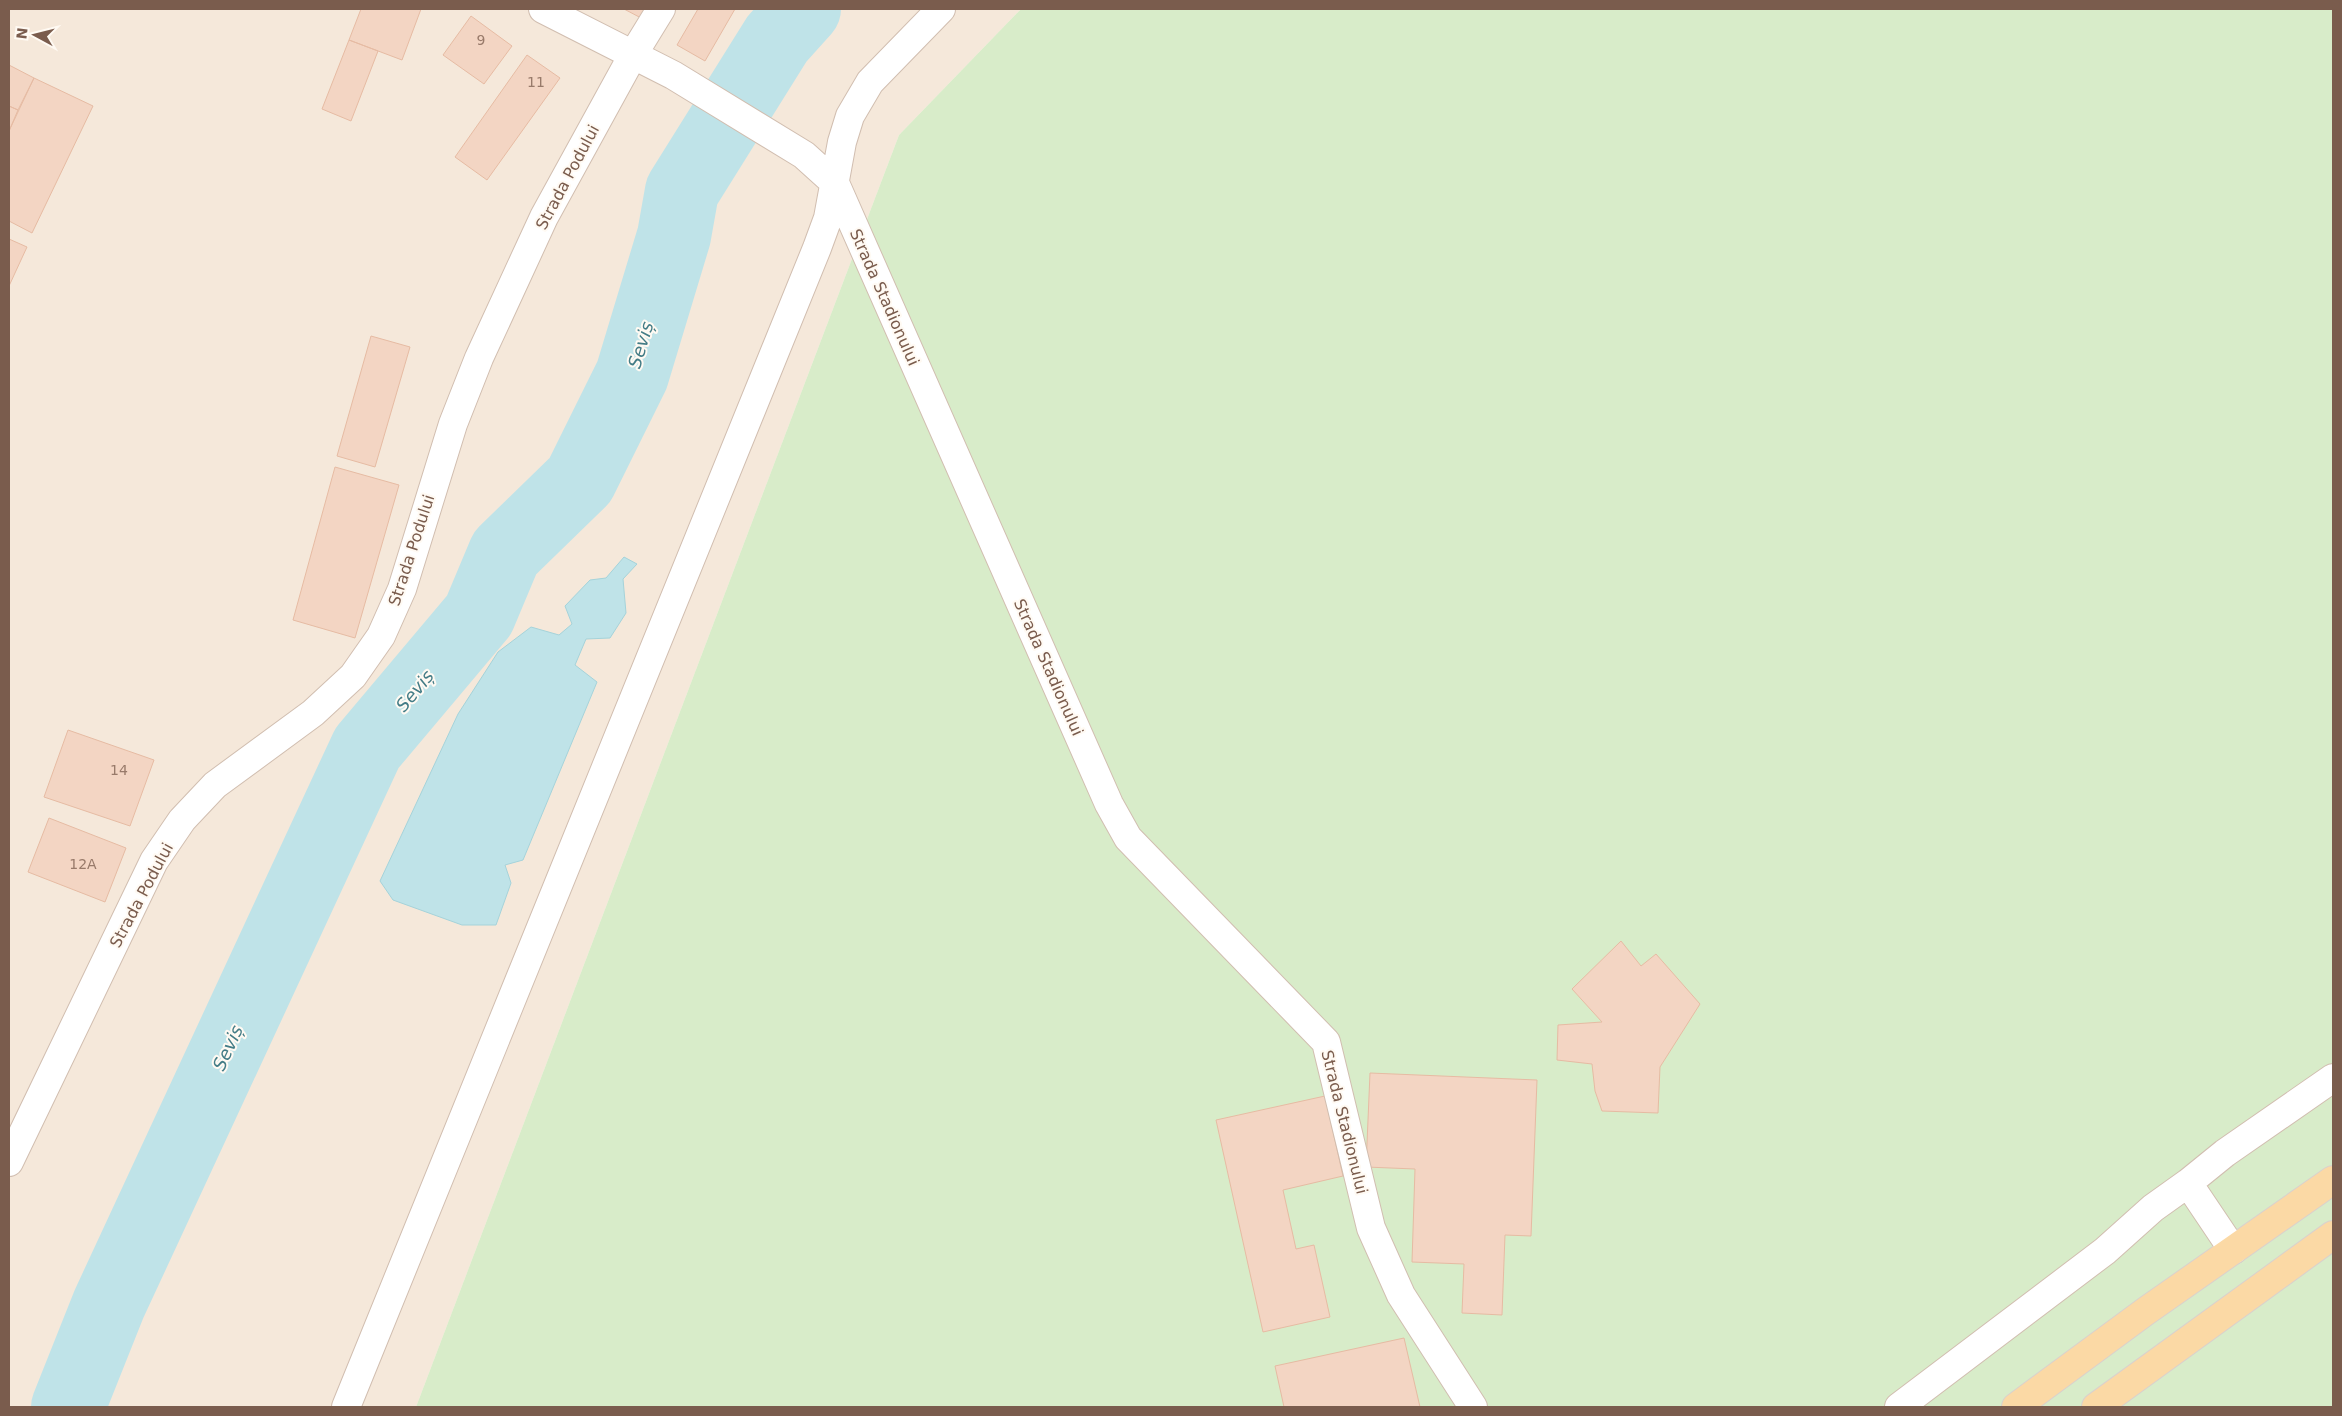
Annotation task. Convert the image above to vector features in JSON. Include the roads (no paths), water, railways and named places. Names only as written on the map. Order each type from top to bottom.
[{"type":"main road","points":[[2016,1407],[2146,1310],[2333,1180]]},
{"type":"main road","points":[[2096,1407],[2333,1234]]},
{"type":"main road","points":[[2128,1407],[2170,1354]]},
{"type":"street","name":"Strada Stadionului","points":[[543,9],[634,53],[673,75],[804,155],[835,183],[1114,812],[1128,838],[1326,1042],[1370,1228],[1401,1295],[1474,1407]]},
{"type":"street","name":"Strada Podului","points":[[9,1162],[154,862],[182,820],[215,785],[313,713],[353,676],[381,636],[402,589],[453,424],[479,358],[544,217],[634,53],[661,9]]},
{"type":"street","points":[[346,1407],[817,248],[828,218],[842,142],[850,116],[870,82],[941,9]]},
{"type":"street","points":[[1899,1407],[2105,1251],[2154,1208],[2225,1153],[2333,1078]]},
{"type":"street","points":[[2188,1182],[2233,1250]]},
{"type":"water","points":[[624,557],[637,564],[623,579],[626,613],[610,638],[586,639],[575,665],[597,682],[523,860],[505,865],[511,883],[496,925],[462,925],[393,900],[380,881],[458,714],[498,652],[531,627],[559,635],[572,624],[565,606],[590,580],[606,578]]},
{"type":"waterway","name":"Seviș","points":[[68,1407],[109,1304],[367,748],[479,615],[505,553],[580,480],[632,375],[674,236],[682,191],[777,39],[804,9]]}]
